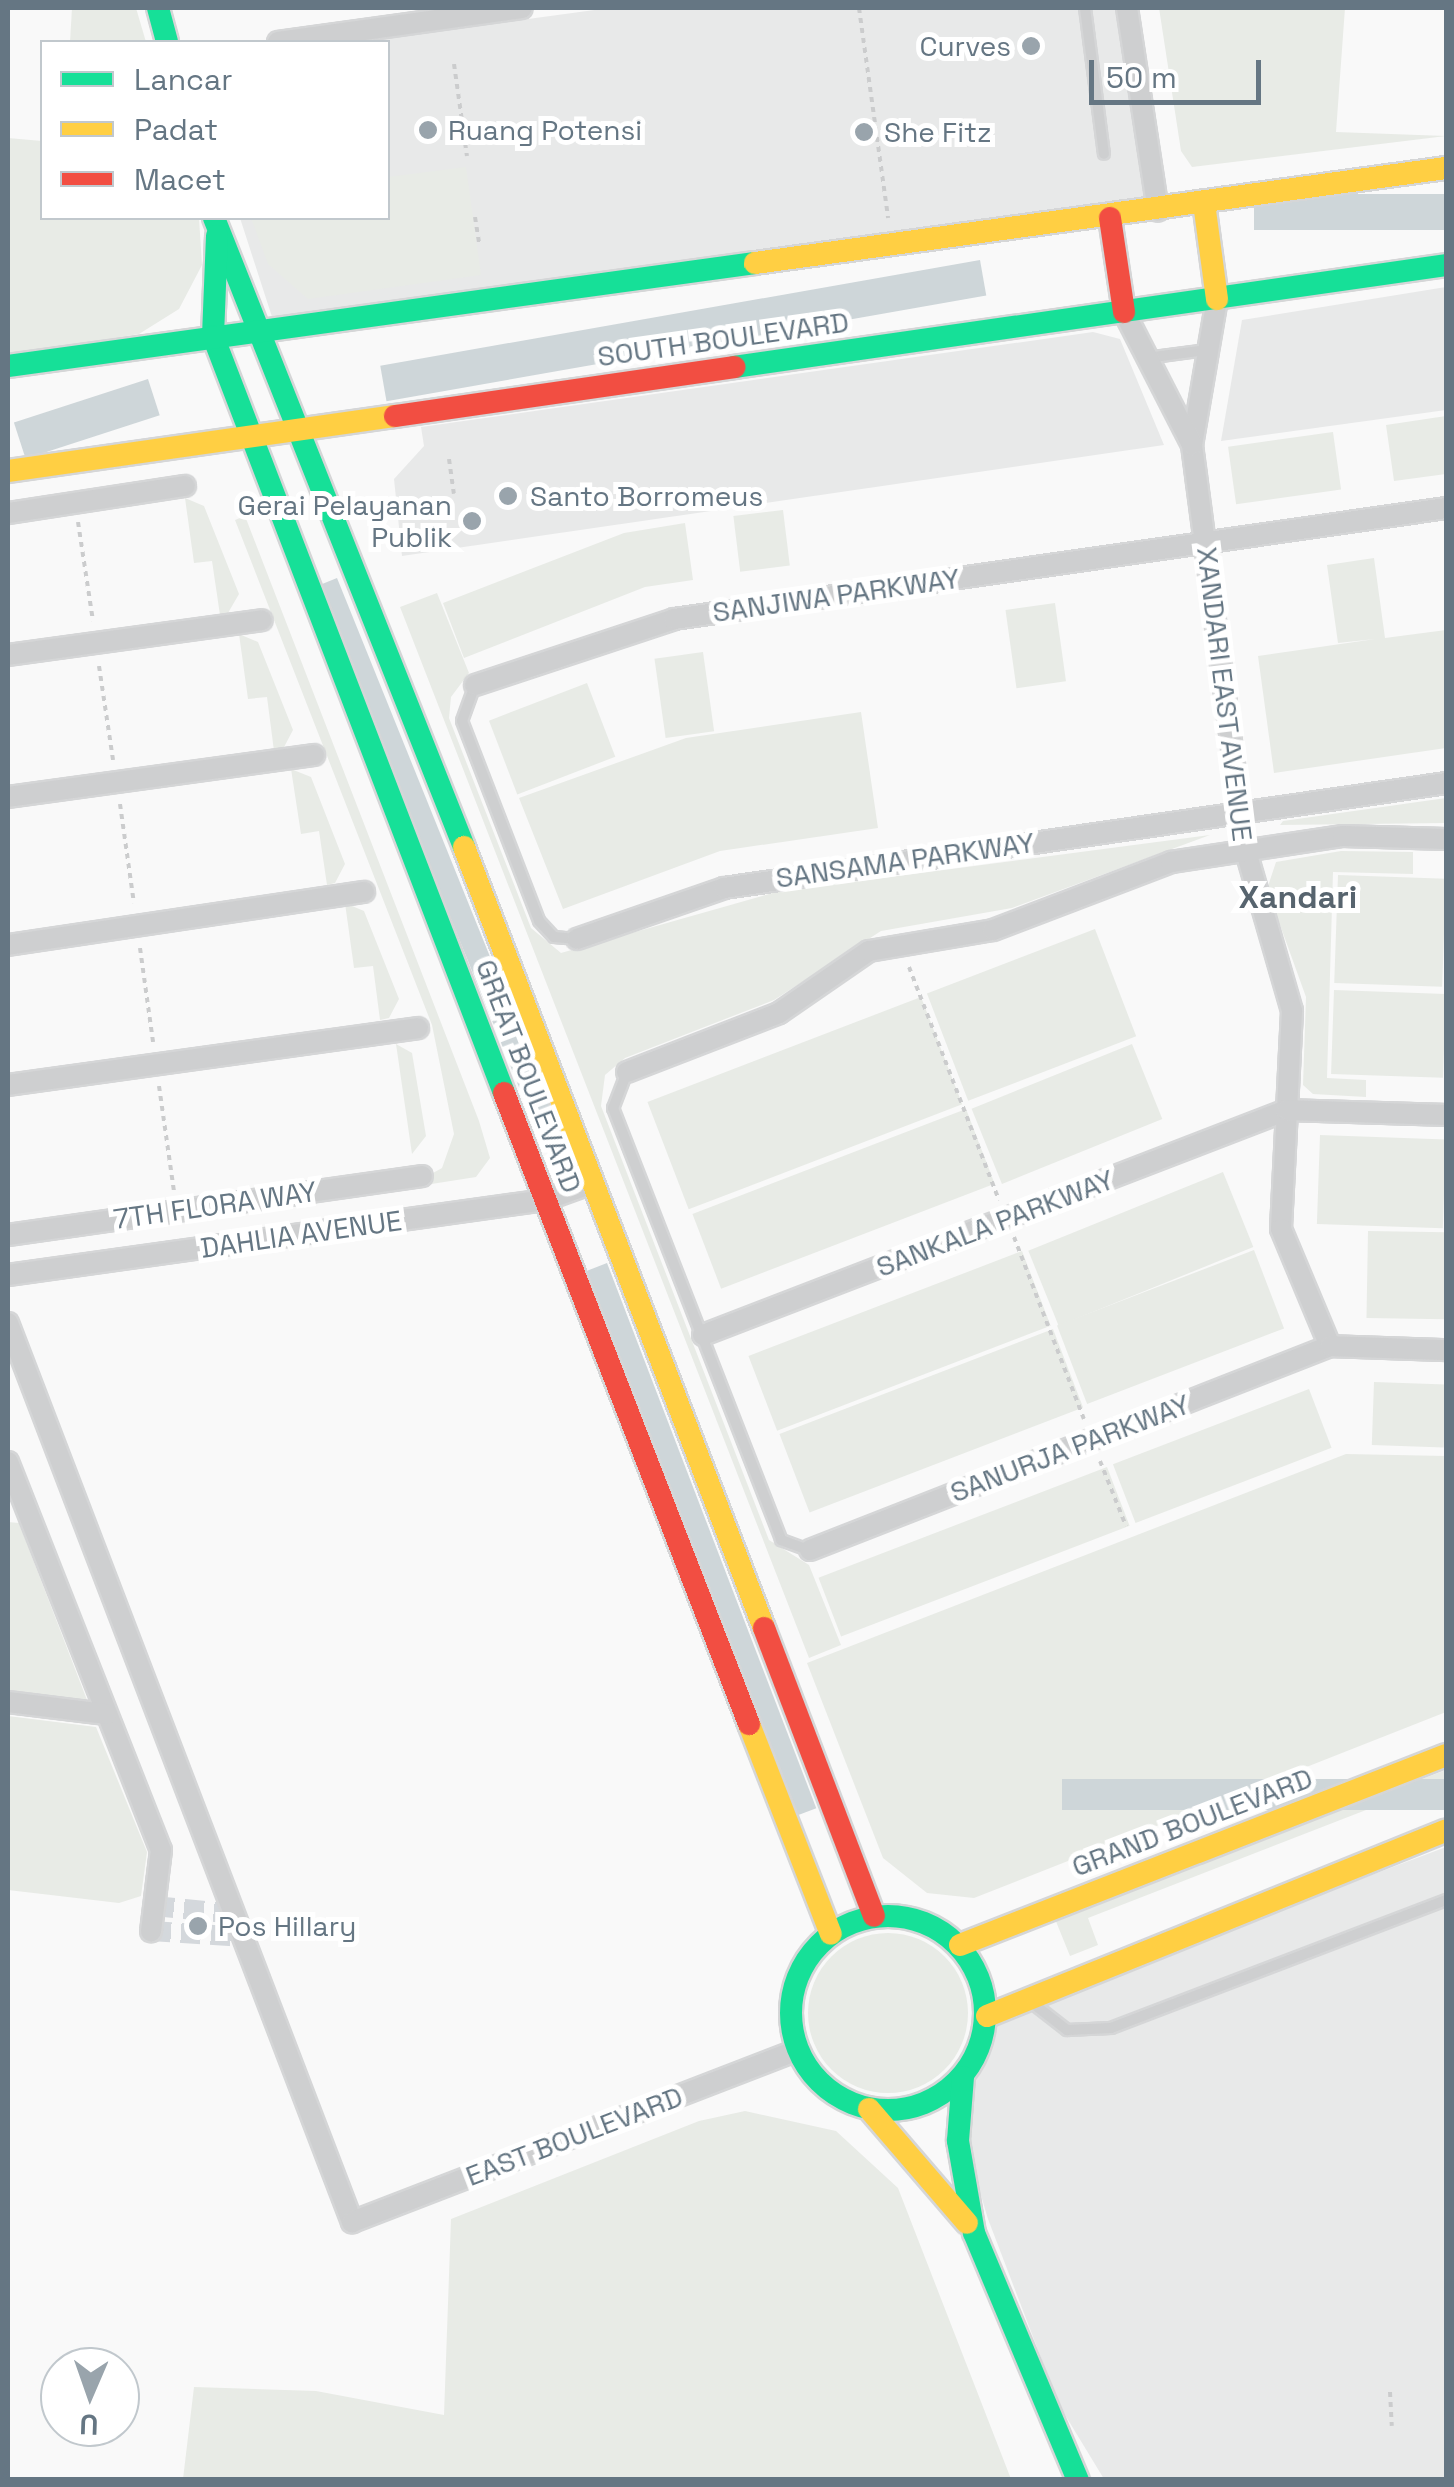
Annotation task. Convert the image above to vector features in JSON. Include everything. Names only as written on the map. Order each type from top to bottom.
[{"type":"street","points":[[158,8],[166,40]]},
{"type":"street","points":[[292,40],[522,8]]},
{"type":"street","points":[[1127,8],[1158,211]]},
{"type":"street","points":[[8,366],[1110,218],[1446,168]]},
{"type":"street","points":[[1192,445],[1217,298],[1204,203]]},
{"type":"street","points":[[1110,218],[1124,312],[1192,445]]},
{"type":"street","name":"GREAT BOULEVARD","points":[[216,224],[266,330],[299,428],[874,1916]]},
{"type":"street","name":"GREAT BOULEVARD","points":[[216,224],[213,336],[248,436],[830,1934]]},
{"type":"street","name":"SOUTH BOULEVARD","points":[[8,471],[1446,265]]},
{"type":"street","name":"XANDARI EAST AVENUE","points":[[1192,445],[1245,848],[1292,1012],[1281,1229],[1330,1346]]},
{"type":"street","points":[[8,513],[185,486]]},
{"type":"street","name":"SANJIWA PARKWAY","points":[[475,686],[628,627],[1446,508]]},
{"type":"street","points":[[8,656],[262,620]]},
{"type":"street","points":[[8,797],[314,755]]},
{"type":"street","name":"SANSAMA PARKWAY","points":[[577,939],[724,888],[1446,783]]},
{"type":"street","points":[[627,1072],[779,1012],[869,951],[993,930],[1171,862],[1342,836],[1446,838]]},
{"type":"street","points":[[8,945],[138,929],[364,892]]},
{"type":"street","points":[[8,1085],[418,1028]]},
{"type":"street","points":[[1288,1110],[1446,1115]]},
{"type":"street","name":"SANKALA PARKWAY","points":[[703,1335],[1288,1110]]},
{"type":"street","name":"7TH FLORA WAY","points":[[8,1235],[422,1176]]},
{"type":"street","name":"DAHLIA AVENUE","points":[[8,1274],[545,1200],[592,1183]]},
{"type":"street","name":"EAST BOULEVARD","points":[[8,1324],[352,2222],[797,2050]]},
{"type":"street","points":[[1330,1346],[1446,1350]]},
{"type":"street","name":"SANURJA PARKWAY","points":[[810,1550],[1330,1346]]},
{"type":"street","points":[[8,1462],[17,1510],[161,1850],[151,1930]]},
{"type":"street","points":[[8,1702],[106,1714]]},
{"type":"street","name":"GRAND BOULEVARD","points":[[960,1946],[1446,1755]]},
{"type":"street","points":[[987,2016],[1446,1831]]},
{"type":"street","points":[[974,2233],[913,2150],[869,2109],[826,2088],[797,2050],[794,1986],[830,1934],[874,1916],[905,1917],[960,1946],[987,2016],[963,2078],[958,2141],[974,2233],[1078,2480]]},
{"type":"street","points":[[869,2109],[920,2106],[963,2078]]},
{"type":"lane","points":[[1085,8],[1104,154]]},
{"type":"lane","points":[[1146,358],[1208,350]]},
{"type":"lane","points":[[475,686],[462,721],[539,921],[554,937],[577,939]]},
{"type":"lane","points":[[627,1072],[614,1108],[780,1540],[810,1550]]},
{"type":"lane","points":[[1026,1998],[1084,2033],[1446,1900]]},
{"type":"path","points":[[859,8],[889,223]]},
{"type":"path","points":[[454,64],[467,156]]},
{"type":"path","points":[[475,217],[480,243]]},
{"type":"path","points":[[449,460],[454,494]]},
{"type":"path","points":[[75,502],[176,1210]]},
{"type":"path","points":[[1390,2392],[1392,2426]]},
{"type":"shaded area","points":[[72,8],[136,8],[145,40],[70,40]]},
{"type":"shaded area","points":[[609,8],[1118,8],[1150,205],[273,320],[241,220],[390,220],[390,40],[373,40]]},
{"type":"shaded area","points":[[1159,8],[1345,8],[1336,132],[1446,136],[1192,167],[1181,151]]},
{"type":"shaded area","points":[[8,138],[40,141],[40,220],[199,220],[202,265],[179,309],[139,334],[8,355]]},
{"type":"shaded area","points":[[466,167],[481,275],[308,299],[268,264],[252,220],[390,220],[390,177]]},
{"type":"shaded area","points":[[1254,194],[1446,194],[1446,230],[1254,230]]},
{"type":"shaded area","points":[[980,260],[986,295],[387,401],[380,366]]},
{"type":"shaded area","points":[[1446,287],[1446,410],[1221,441],[1242,320]]},
{"type":"shaded area","points":[[1093,332],[1120,339],[1164,445],[402,556],[394,479],[424,446],[421,427]]},
{"type":"shaded area","points":[[148,379],[160,415],[26,459],[14,423]]},
{"type":"shaded area","points":[[1446,416],[1446,474],[1394,481],[1386,425]]},
{"type":"shaded area","points":[[1333,432],[1341,489],[1236,504],[1228,447]]},
{"type":"shaded area","points":[[185,498],[204,506],[239,594],[228,613],[220,615],[212,561],[194,563]]},
{"type":"shaded area","points":[[783,510],[790,566],[740,572],[733,516]]},
{"type":"shaded area","points":[[245,516],[479,1121],[490,1158],[476,1177],[406,1188],[442,1168],[454,1134],[432,1025],[235,520]]},
{"type":"shaded area","points":[[685,523],[693,580],[645,587],[464,658],[443,603],[624,533]]},
{"type":"shaded area","points":[[1374,558],[1385,638],[1446,630],[1446,748],[1274,773],[1258,656],[1375,639],[1338,643],[1327,565]]},
{"type":"shaded area","points":[[337,578],[555,1118],[535,1126],[317,586]]},
{"type":"shaded area","points":[[437,593],[469,673],[451,697],[449,718],[531,928],[561,953],[776,892],[1210,835],[1012,908],[881,931],[774,1000],[625,1058],[605,1075],[601,1106],[769,1540],[809,1565],[841,1645],[809,1658],[400,607]]},
{"type":"shaded area","points":[[1055,603],[1066,681],[1016,688],[1005,610]]},
{"type":"shaded area","points":[[239,634],[258,642],[293,730],[283,749],[274,751],[267,697],[248,699]]},
{"type":"shaded area","points":[[703,652],[714,731],[666,738],[654,659]]},
{"type":"shaded area","points":[[587,683],[615,757],[517,794],[489,721]]},
{"type":"shaded area","points":[[861,712],[878,828],[720,851],[563,909],[519,798],[686,738]]},
{"type":"shaded area","points":[[291,769],[311,777],[345,864],[335,883],[327,885],[319,831],[301,834]]},
{"type":"shaded area","points":[[1446,798],[1446,823],[1280,825],[1283,821]]},
{"type":"shaded area","points":[[1341,851],[1413,852],[1413,874],[1333,872],[1327,1078],[1366,1080],[1366,1097],[1313,1094],[1303,1085],[1306,997],[1267,889],[1276,862]]},
{"type":"shaded area","points":[[1338,875],[1446,879],[1442,987],[1334,983]]},
{"type":"shaded area","points":[[345,903],[364,911],[399,999],[389,1018],[380,1020],[373,966],[354,968]]},
{"type":"shaded area","points":[[1095,929],[1136,1036],[968,1101],[927,994]]},
{"type":"shaded area","points":[[1334,990],[1446,994],[1443,1078],[1331,1074]]},
{"type":"shaded area","points":[[921,997],[962,1104],[689,1209],[647,1102]]},
{"type":"shaded area","points":[[396,1044],[412,1053],[426,1136],[412,1154]]},
{"type":"shaded area","points":[[1132,1044],[1162,1119],[1002,1184],[972,1109]]},
{"type":"shaded area","points":[[966,1109],[995,1184],[721,1289],[692,1214]]},
{"type":"shaded area","points":[[1320,1135],[1446,1139],[1443,1228],[1317,1224]]},
{"type":"shaded area","points":[[1223,1172],[1253,1247],[1059,1326],[1028,1251]]},
{"type":"shaded area","points":[[1368,1231],[1446,1232],[1444,1319],[1366,1318]]},
{"type":"shaded area","points":[[1254,1250],[1284,1328],[1087,1404],[1057,1326]]},
{"type":"shaded area","points":[[1022,1251],[1051,1326],[777,1431],[748,1356]]},
{"type":"shaded area","points":[[607,1263],[816,1808],[796,1816],[586,1271]]},
{"type":"shaded area","points":[[1053,1329],[1083,1407],[810,1512],[779,1434]]},
{"type":"shaded area","points":[[1374,1382],[1446,1385],[1444,1447],[1372,1445]]},
{"type":"shaded area","points":[[1309,1389],[1332,1448],[1136,1523],[1113,1464]]},
{"type":"shaded area","points":[[1346,1454],[1446,1456],[1446,1712],[974,1898],[927,1893],[883,1858],[807,1663]]},
{"type":"shaded area","points":[[1107,1467],[1130,1526],[841,1637],[819,1578]]},
{"type":"shaded area","points":[[8,1522],[19,1523],[87,1700],[8,1690]]},
{"type":"shaded area","points":[[8,1716],[96,1727],[147,1852],[141,1896],[119,1903],[8,1890]]},
{"type":"shaded area","points":[[1446,1770],[1446,1779],[1088,1918],[1098,1945],[1070,1956],[1055,1919]]},
{"type":"shaded area","points":[[1062,1779],[1446,1779],[1446,1810],[1062,1810]]},
{"type":"shaded area","points":[[1446,1847],[1446,2479],[1104,2479],[1059,2405],[988,2219],[966,2145],[962,2081],[1003,2014]]},
{"type":"shaded area","points":[[888,1933],[919,1939],[945,1956],[962,1982],[968,2013],[962,2044],[945,2070],[919,2087],[888,2093],[857,2087],[831,2070],[814,2044],[808,2013],[814,1982],[831,1956],[857,1939]]},
{"type":"shaded area","points":[[745,2111],[836,2131],[898,2188],[1011,2479],[183,2479],[194,2387],[316,2391],[444,2415],[451,2219],[699,2121]]},
{"type":"tunnel","points":[[154,1906],[236,1914]]},
{"type":"tunnel","points":[[151,1931],[245,1937]]},
{"type":"traffic: fast","points":[[158,8],[166,40]]},
{"type":"traffic: fast","points":[[215,220],[464,847]]},
{"type":"traffic: fast","points":[[217,236],[213,336],[504,1093]]},
{"type":"traffic: fast","points":[[8,366],[755,263]]},
{"type":"traffic: fast","points":[[734,367],[1446,265]]},
{"type":"traffic: fast","points":[[888,1916],[925,1923],[957,1944],[978,1976],[985,2013],[978,2050],[957,2082],[925,2103],[888,2110],[851,2103],[819,2082],[798,2050],[791,2013],[798,1976],[819,1944],[851,1923],[888,1916]]},
{"type":"traffic: fast","points":[[963,2077],[958,2141],[974,2233],[1078,2480]]},
{"type":"traffic: slow","points":[[755,263],[1446,168]]},
{"type":"traffic: slow","points":[[1204,203],[1217,299]]},
{"type":"traffic: slow","points":[[8,471],[395,416]]},
{"type":"traffic: slow","points":[[464,847],[764,1628]]},
{"type":"traffic: slow","points":[[749,1724],[831,1934]]},
{"type":"traffic: slow","points":[[960,1945],[1446,1755]]},
{"type":"traffic: slow","points":[[987,2016],[1446,1831]]},
{"type":"traffic: slow","points":[[869,2109],[967,2223]]},
{"type":"traffic: jam","points":[[1110,218],[1124,312]]},
{"type":"traffic: jam","points":[[395,416],[734,367]]},
{"type":"traffic: jam","points":[[504,1093],[749,1724]]},
{"type":"traffic: jam","points":[[764,1628],[874,1916]]},
{"type":"place","name":"Curves","points":[[1031,46]]},
{"type":"place","name":"Ruang Potensi","points":[[428,130]]},
{"type":"place","name":"She Fitz","points":[[864,132]]},
{"type":"place","name":"Santo Borromeus","points":[[508,496]]},
{"type":"place","name":"Gerai Pelayanan Publik","points":[[472,521]]},
{"type":"place","name":"Pos Hillary","points":[[198,1926]]},
{"type":"district","name":"Xandari","points":[[1298,897]]}]
